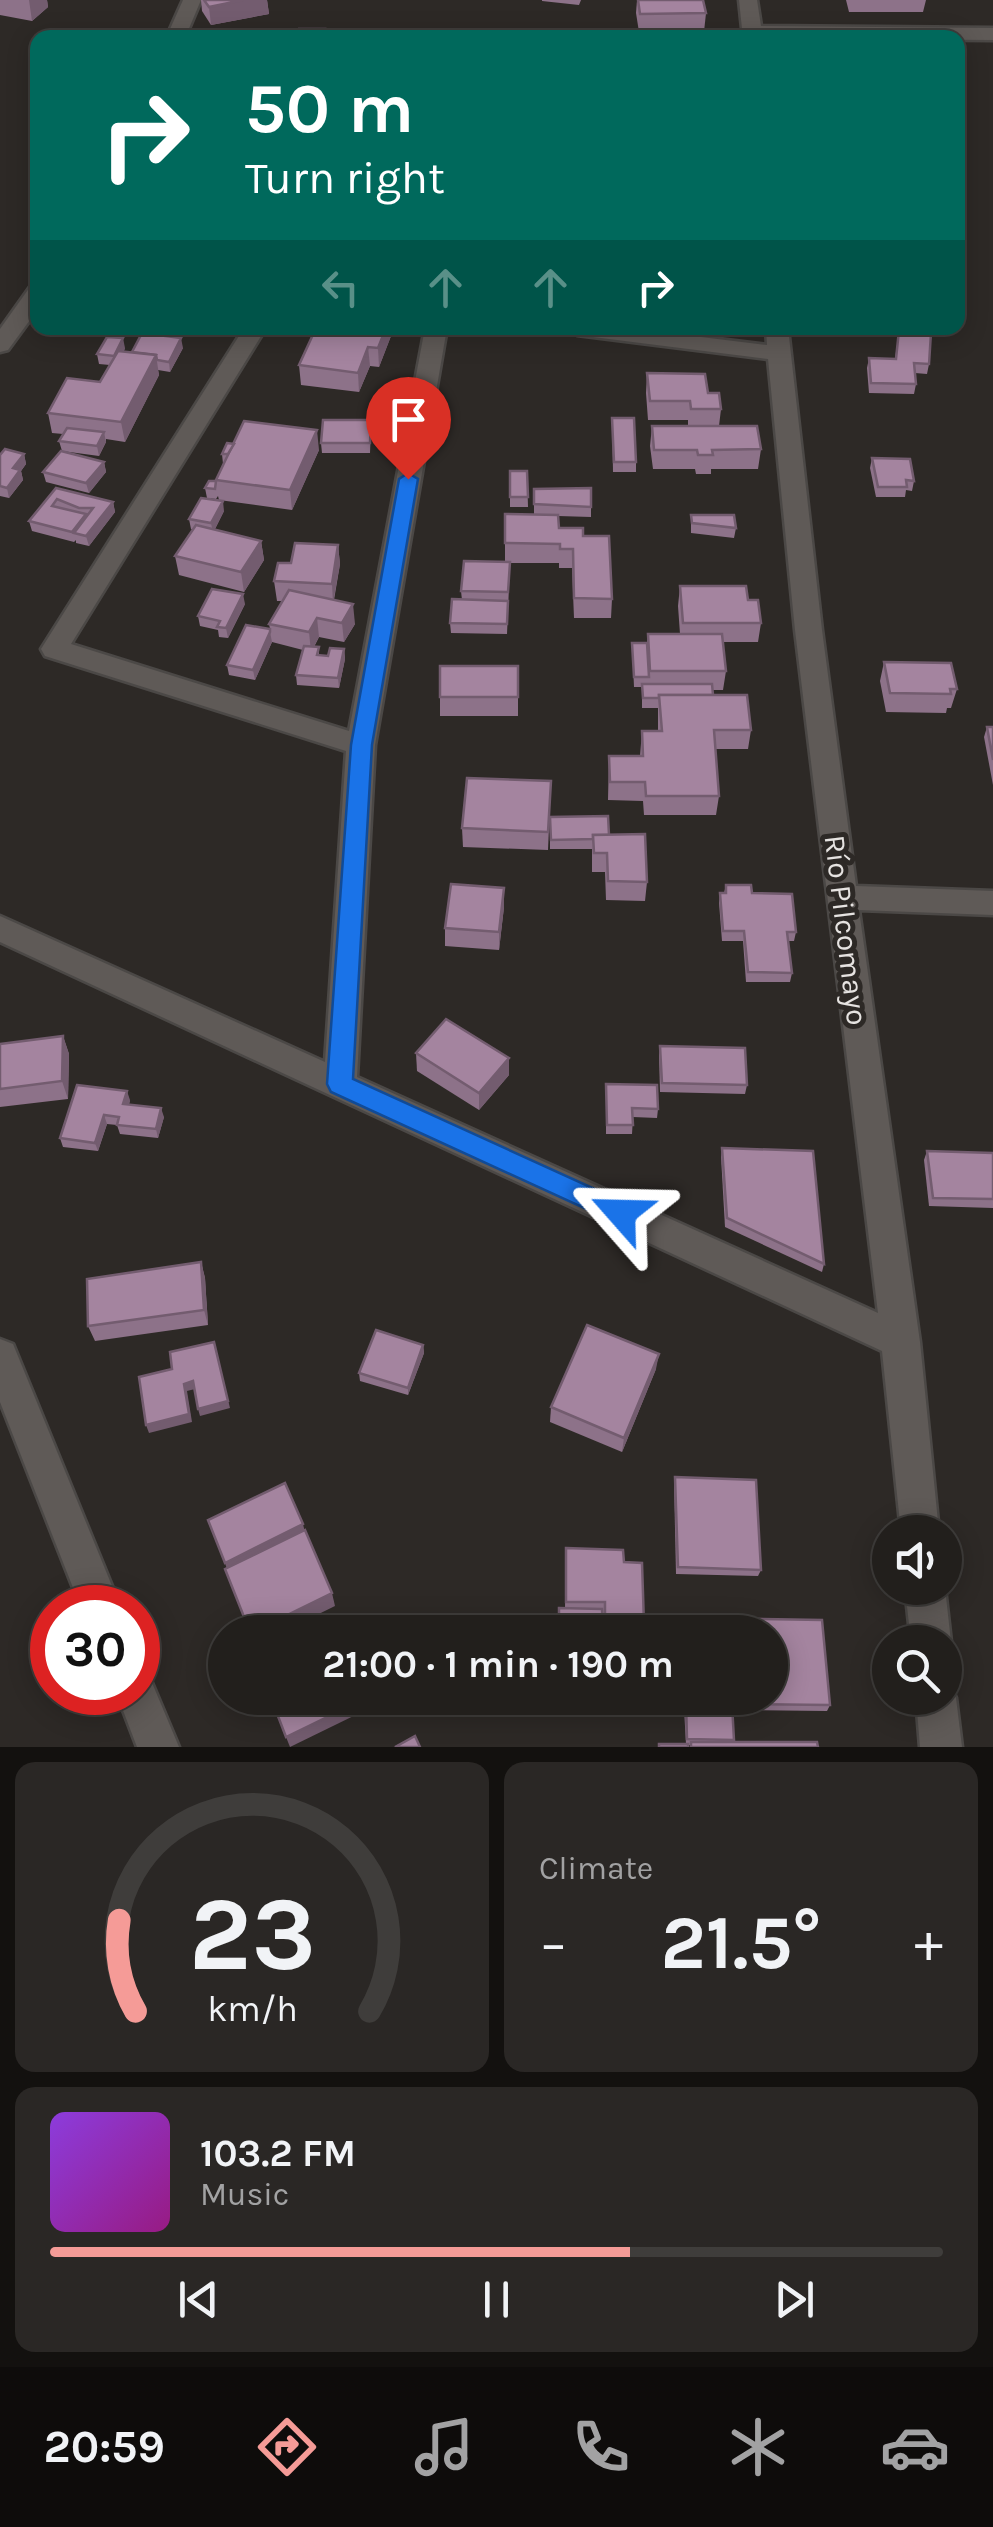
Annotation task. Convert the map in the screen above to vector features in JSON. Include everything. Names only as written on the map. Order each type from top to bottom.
[{"type":"street","points":[[179,30],[192,0]]},
{"type":"street","points":[[748,0],[751,30]]},
{"type":"street","points":[[965,34],[993,34]]},
{"type":"street","points":[[0,344],[30,303]]},
{"type":"street","points":[[251,335],[55,649],[361,745]]},
{"type":"street","points":[[340,1084],[361,745],[435,335]]},
{"type":"street","points":[[694,335],[778,340]]},
{"type":"street","name":"Río Pilcomayo","points":[[778,340],[840,897],[902,1342],[918,1515]]},
{"type":"street","points":[[840,897],[993,903]]},
{"type":"street","points":[[0,928],[902,1342]]},
{"type":"street","points":[[0,1356],[93,1585]]},
{"type":"street","points":[[145,1715],[158,1747]]},
{"type":"street","points":[[938,1715],[941,1747]]},
{"type":"building","points":[[204,0],[243,0],[209,7]]},
{"type":"building","points":[[638,0],[703,0],[706,13],[640,14]]},
{"type":"building","points":[[141,335],[181,338],[169,362],[157,360],[156,355],[132,352]]},
{"type":"building","points":[[313,335],[383,335],[378,348],[368,347],[358,373],[299,365]]},
{"type":"building","points":[[898,335],[931,335],[929,364],[914,363],[916,384],[871,383],[869,358],[896,359]]},
{"type":"building","points":[[107,337],[123,338],[114,356],[97,354]]},
{"type":"building","points":[[118,351],[156,355],[121,422],[48,413],[67,378],[100,382]]},
{"type":"building","points":[[647,373],[705,374],[708,393],[719,393],[721,409],[691,409],[690,401],[650,401]]},
{"type":"building","points":[[612,418],[634,418],[636,462],[614,462]]},
{"type":"building","points":[[323,420],[371,420],[370,443],[321,443]]},
{"type":"building","points":[[244,421],[317,430],[290,490],[216,480]]},
{"type":"building","points":[[652,426],[757,426],[761,449],[712,450],[713,455],[698,455],[697,450],[654,450]]},
{"type":"building","points":[[67,428],[104,432],[97,446],[59,441]]},
{"type":"building","points":[[227,443],[234,444],[228,454],[222,454]]},
{"type":"building","points":[[5,449],[24,454],[13,468],[20,470],[7,488],[0,486],[0,455]]},
{"type":"building","points":[[61,451],[104,462],[86,483],[43,472]]},
{"type":"building","points":[[872,458],[910,459],[914,481],[906,480],[907,487],[878,487]]},
{"type":"building","points":[[510,471],[527,471],[528,497],[510,497]]},
{"type":"building","points":[[209,481],[216,481],[215,489],[205,488]]},
{"type":"building","points":[[56,488],[113,502],[86,536],[74,533],[93,508],[79,508],[57,499],[52,506],[86,514],[72,532],[29,521]]},
{"type":"building","points":[[591,488],[591,507],[534,504],[534,489]]},
{"type":"building","points":[[201,498],[223,501],[211,523],[189,519]]},
{"type":"building","points":[[505,514],[558,515],[559,528],[583,528],[583,536],[609,536],[612,599],[574,598],[573,549],[560,549],[560,544],[505,543]]},
{"type":"building","points":[[691,515],[734,515],[736,528],[692,523]]},
{"type":"building","points":[[196,525],[261,541],[241,572],[175,556]]},
{"type":"building","points":[[295,543],[338,545],[332,584],[274,581],[278,563],[291,563]]},
{"type":"building","points":[[464,561],[510,562],[508,592],[461,591]]},
{"type":"building","points":[[680,586],[746,586],[748,600],[758,600],[761,623],[683,623]]},
{"type":"building","points":[[212,589],[243,594],[226,628],[217,627],[220,621],[198,616]]},
{"type":"building","points":[[289,590],[353,604],[342,623],[317,618],[309,632],[269,624]]},
{"type":"building","points":[[452,599],[508,601],[507,624],[450,623]]},
{"type":"building","points":[[246,625],[270,629],[253,670],[227,665]]},
{"type":"building","points":[[648,634],[722,634],[726,671],[650,671]]},
{"type":"building","points":[[632,643],[647,643],[649,677],[634,677]]},
{"type":"building","points":[[304,646],[319,647],[317,655],[328,656],[330,648],[344,649],[338,678],[296,675]]},
{"type":"building","points":[[884,662],[951,663],[957,689],[950,689],[951,694],[890,693]]},
{"type":"building","points":[[440,666],[518,666],[518,697],[440,697]]},
{"type":"building","points":[[642,684],[712,684],[713,695],[643,698]]},
{"type":"building","points":[[659,695],[747,695],[751,730],[714,730],[719,796],[646,796],[645,782],[610,782],[609,756],[643,756],[642,731],[662,731]]},
{"type":"building","points":[[987,727],[993,727],[993,760]]},
{"type":"building","points":[[467,778],[551,781],[548,832],[462,828]]},
{"type":"building","points":[[608,816],[609,835],[551,840],[550,817]]},
{"type":"building","points":[[645,834],[647,882],[608,881],[607,853],[594,853],[593,835]]},
{"type":"building","points":[[451,884],[504,888],[499,932],[445,928]]},
{"type":"building","points":[[726,885],[751,885],[752,893],[792,894],[796,932],[787,932],[792,973],[748,972],[744,931],[723,931],[720,893],[726,893]]},
{"type":"building","points":[[446,1019],[509,1058],[479,1093],[416,1053]]},
{"type":"building","points":[[63,1036],[62,1081],[0,1089],[0,1044]]},
{"type":"building","points":[[660,1046],[745,1048],[747,1085],[662,1083]]},
{"type":"building","points":[[606,1084],[657,1085],[658,1109],[632,1108],[633,1125],[607,1125]]},
{"type":"building","points":[[77,1085],[127,1091],[123,1104],[161,1108],[156,1129],[117,1125],[119,1117],[104,1115],[95,1143],[60,1138]]},
{"type":"building","points":[[722,1148],[813,1151],[824,1264],[727,1218]]},
{"type":"building","points":[[927,1151],[993,1153],[993,1199],[933,1198]]},
{"type":"building","points":[[201,1262],[204,1310],[88,1326],[87,1279]]},
{"type":"building","points":[[587,1325],[659,1354],[624,1438],[551,1407]]},
{"type":"building","points":[[376,1330],[423,1345],[408,1388],[359,1373]]},
{"type":"building","points":[[214,1342],[228,1401],[198,1409],[193,1381],[184,1384],[189,1414],[146,1425],[139,1377],[172,1369],[170,1352]]},
{"type":"building","points":[[675,1477],[756,1480],[761,1570],[678,1567]]},
{"type":"building","points":[[285,1483],[303,1524],[225,1563],[208,1520]]},
{"type":"building","points":[[305,1530],[332,1593],[287,1615],[243,1615],[225,1569]]},
{"type":"building","points":[[566,1548],[623,1550],[624,1562],[642,1563],[644,1615],[605,1615],[605,1602],[566,1602]]},
{"type":"building","points":[[559,1608],[602,1609],[602,1615],[559,1615]]},
{"type":"building","points":[[788,1619],[822,1620],[830,1705],[788,1705]]},
{"type":"building","points":[[278,1715],[331,1715],[286,1737]]},
{"type":"building","points":[[686,1715],[733,1715],[734,1740],[687,1739]]},
{"type":"building","points":[[415,1736],[420,1747],[395,1747]]},
{"type":"building","points":[[691,1742],[817,1742],[818,1747],[691,1747]]},
{"type":"building","points":[[688,1744],[688,1747],[659,1747]]},
{"type":"route","points":[[408,479],[361,745],[340,1084],[621,1213]]}]
